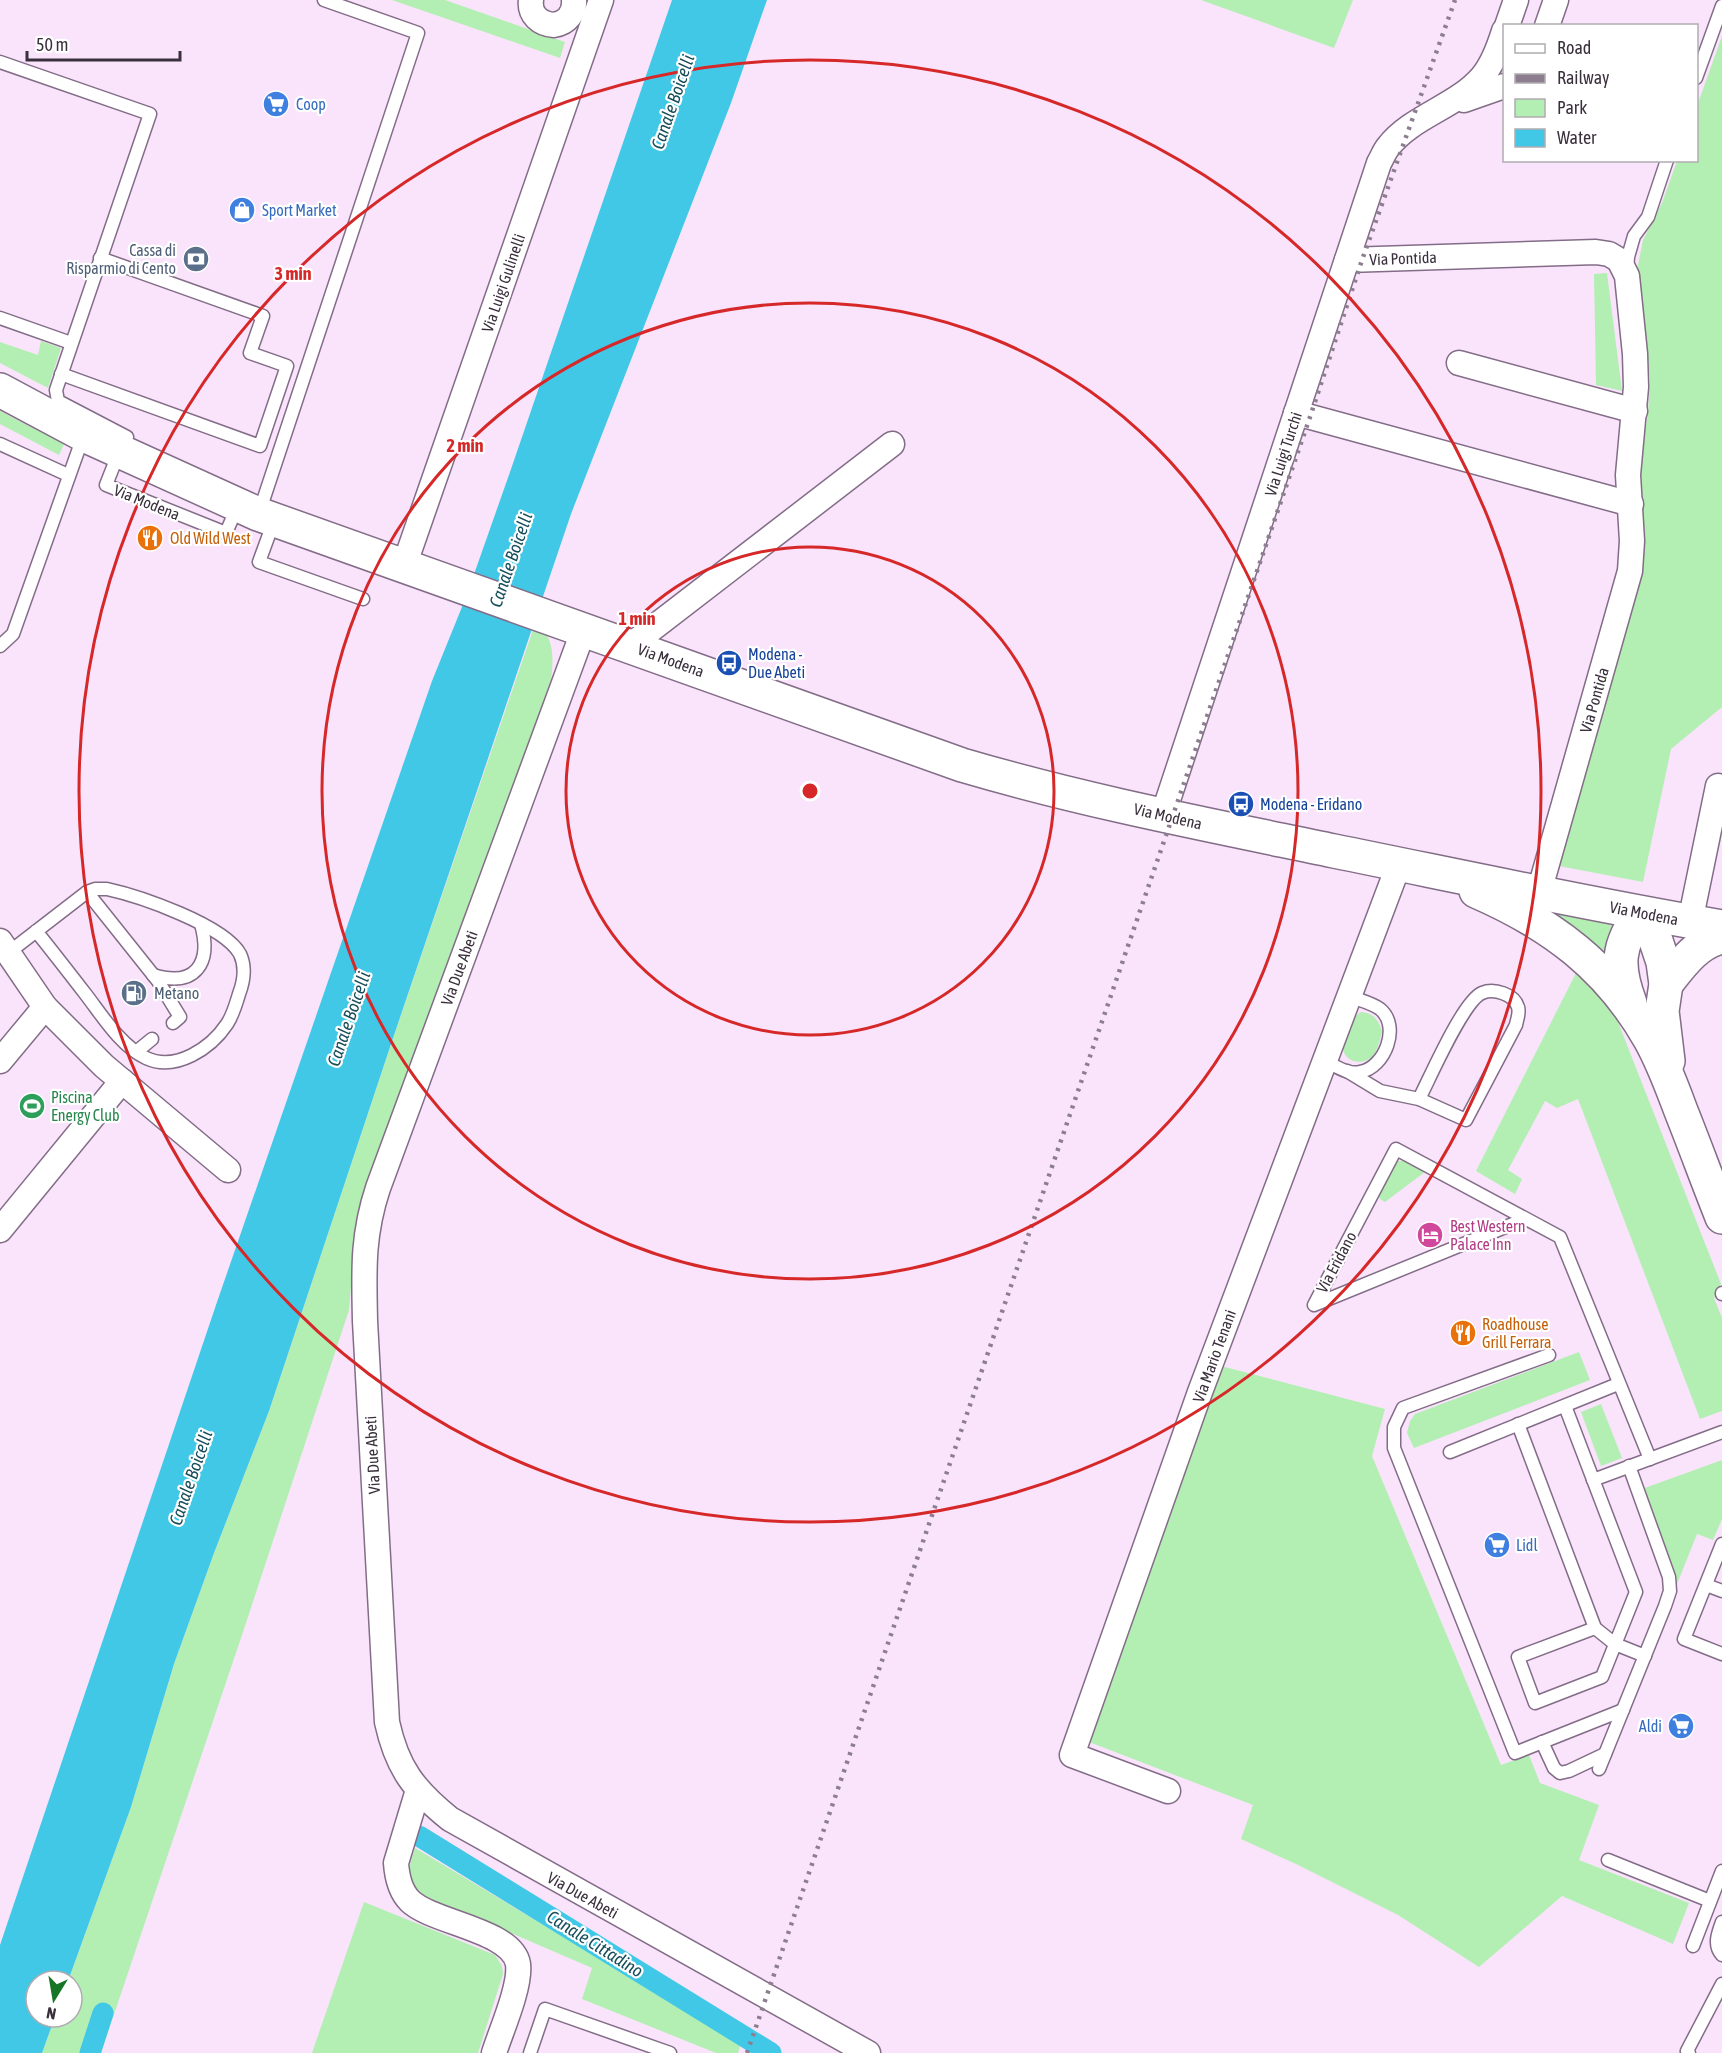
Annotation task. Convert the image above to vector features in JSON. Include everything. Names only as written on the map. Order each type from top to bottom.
[{"type":"main road","name":"Via Modena","points":[[0,390],[84,435],[128,446],[248,509],[940,758],[1056,791],[1163,815],[1641,913],[1722,927]]},
{"type":"main road","points":[[1414,867],[1487,896],[1539,924],[1581,952],[1608,981],[1633,1012],[1652,1041],[1722,1217]]},
{"type":"main road","points":[[1633,1012],[1621,978],[1620,955],[1632,925],[1641,913],[1655,938],[1663,962],[1666,984],[1662,1011],[1671,1085]]},
{"type":"main road","points":[[1666,984],[1688,956],[1713,939],[1722,937]]},
{"type":"street","points":[[531,0],[530,5],[534,16],[540,22],[554,25],[569,18],[573,11],[574,0]]},
{"type":"street","name":"Via Luigi Gulinelli","points":[[405,566],[601,0]]},
{"type":"street","points":[[1508,24],[1516,0]]},
{"type":"street","points":[[1548,24],[1556,0]]},
{"type":"street","name":"Via Luigi Turchi","points":[[1163,815],[1379,163],[1388,147],[1411,127],[1467,91],[1482,77],[1497,52],[1503,34]]},
{"type":"street","name":"Via Luigi Turchi","points":[[1431,114],[1478,93],[1503,86]]},
{"type":"street","name":"Via Pontida","points":[[1347,260],[1581,251],[1609,254],[1619,260],[1627,276],[1635,354],[1635,411],[1628,475],[1632,540],[1630,571],[1539,892]]},
{"type":"street","points":[[1459,363],[1635,411]]},
{"type":"street","points":[[1296,413],[1631,504]]},
{"type":"street","name":"Via Modena","points":[[631,645],[892,444]]},
{"type":"street","name":"Via Due Abeti","points":[[584,629],[378,1188],[367,1225],[364,1257],[365,1321],[387,1722],[398,1761],[418,1790],[440,1811],[468,1831],[868,2053]]},
{"type":"street","points":[[1690,922],[1718,786],[1722,787]]},
{"type":"street","name":"Via Mario Tenani","points":[[1168,1791],[1072,1755],[1200,1392],[1349,996],[1414,867]]},
{"type":"street","points":[[4,947],[45,1007],[104,1066],[228,1170]]},
{"type":"street","points":[[0,1061],[45,1007]]},
{"type":"street","points":[[0,1230],[122,1081]]},
{"type":"street","points":[[418,1790],[396,1863],[399,1884],[404,1894],[419,1908],[500,1942],[515,1954],[518,1963],[516,1987],[494,2053]]},
{"type":"lane","points":[[324,0],[418,33],[248,509],[259,562],[363,599]]},
{"type":"lane","points":[[1698,72],[1722,6]]},
{"type":"lane","points":[[0,62],[150,114],[56,390],[58,401],[128,446]]},
{"type":"lane","name":"Via Pontida","points":[[1627,276],[1628,257],[1634,236],[1648,216],[1666,162]]},
{"type":"lane","points":[[61,374],[260,446],[287,366],[250,353],[262,316],[100,258]]},
{"type":"lane","points":[[0,318],[69,349]]},
{"type":"lane","points":[[0,646],[13,634],[84,435]]},
{"type":"lane","points":[[0,444],[68,475]]},
{"type":"lane","points":[[188,468],[248,509]]},
{"type":"lane","points":[[4,947],[36,931],[87,892],[95,889],[118,891],[201,924],[227,939],[241,955],[244,974],[228,1023],[202,1050],[178,1060],[147,1059],[136,1052],[108,1023],[36,931]]},
{"type":"lane","points":[[87,892],[153,975],[180,1017],[173,1023]]},
{"type":"lane","points":[[153,975],[175,979],[184,977],[199,967],[206,949],[201,924]]},
{"type":"lane","points":[[1325,1061],[1380,1091],[1419,1099],[1466,1120],[1515,1025],[1518,1006],[1512,999],[1492,991],[1482,993],[1475,998],[1466,1008],[1419,1099]]},
{"type":"lane","points":[[1347,1071],[1358,1073],[1375,1066],[1383,1055],[1390,1033],[1390,1023],[1379,1009],[1349,996]]},
{"type":"lane","points":[[136,1052],[152,1039]]},
{"type":"lane","name":"Via Eridano","points":[[1525,1220],[1314,1305],[1396,1149],[1560,1237],[1650,1459]]},
{"type":"lane","points":[[1549,1355],[1403,1408],[1394,1427],[1394,1448],[1515,1753],[1623,1710]]},
{"type":"lane","points":[[1450,1452],[1618,1384]]},
{"type":"lane","points":[[1565,1406],[1636,1592],[1602,1677],[1535,1703],[1518,1657],[1595,1628]]},
{"type":"lane","points":[[1518,1424],[1595,1628],[1615,1644],[1645,1656]]},
{"type":"lane","points":[[1593,1480],[1718,1433]]},
{"type":"lane","points":[[1599,1768],[1670,1591],[1669,1577],[1629,1466]]},
{"type":"lane","points":[[1722,1544],[1684,1639],[1722,1654]]},
{"type":"lane","points":[[1706,1585],[1722,1591]]},
{"type":"lane","points":[[1542,1742],[1554,1768],[1560,1773],[1605,1754]]},
{"type":"lane","points":[[1608,1860],[1710,1901]]},
{"type":"lane","points":[[1693,1946],[1722,1871]]},
{"type":"lane","points":[[1722,1922],[1717,1940],[1718,1949],[1722,1954]]},
{"type":"lane","points":[[1689,2053],[1687,2050],[1722,1984]]},
{"type":"lane","points":[[530,2053],[545,2009],[670,2053]]},
{"type":"green space","points":[[392,0],[445,0],[565,42],[560,58]]},
{"type":"green space","points":[[1201,0],[1353,0],[1334,48]]},
{"type":"green space","points":[[1722,36],[1722,707],[1671,749],[1643,882],[1559,866],[1639,574],[1644,535],[1639,466],[1648,413],[1650,379],[1637,270],[1643,240],[1662,203],[1677,162],[1698,162],[1698,103]]},
{"type":"green space","points":[[1607,273],[1622,391],[1596,385],[1594,274]]},
{"type":"green space","points":[[41,341],[61,348],[48,388],[0,363],[0,342],[38,355]]},
{"type":"green space","points":[[0,411],[64,444],[59,455],[0,424]]},
{"type":"green space","points":[[536,621],[546,634],[551,648],[551,679],[354,1251],[349,1310],[101,2053],[42,2053],[51,2029],[84,2029],[84,1969],[72,1969],[131,1807],[174,1664],[269,1411],[391,1044]]},
{"type":"green space","points":[[1520,905],[1618,923],[1611,970]]},
{"type":"green space","points":[[1577,971],[1616,1017],[1721,1284],[1714,1298],[1722,1318],[1722,1411],[1700,1419],[1578,1099],[1557,1108],[1545,1101],[1508,1170],[1522,1179],[1515,1194],[1476,1171]]},
{"type":"green space","points":[[1361,1012],[1375,1018],[1382,1031],[1379,1045],[1372,1057],[1359,1062],[1347,1057],[1343,1046],[1353,1020]]},
{"type":"green space","points":[[1395,1161],[1405,1161],[1425,1172],[1385,1202],[1380,1199],[1377,1192]]},
{"type":"green space","points":[[1579,1352],[1590,1380],[1414,1448],[1407,1433],[1410,1421],[1415,1414]]},
{"type":"green space","points":[[1221,1366],[1385,1409],[1372,1456],[1501,1765],[1529,1755],[1540,1783],[1599,1805],[1579,1860],[1689,1903],[1673,1944],[1562,1896],[1479,1967],[1398,1915],[1241,1839],[1253,1805],[1089,1742],[1090,1724]]},
{"type":"green space","points":[[1601,1404],[1622,1458],[1601,1466],[1581,1412]]},
{"type":"green space","points":[[1722,1460],[1722,1519],[1713,1540],[1697,1534],[1677,1584],[1642,1489]]},
{"type":"green space","points":[[415,1848],[741,2043],[738,2053],[716,2053],[582,1999],[592,1968],[425,1896],[411,1880],[410,1869]]},
{"type":"green space","points":[[364,1902],[495,1955],[502,1966],[503,1974],[478,2053],[312,2053]]},
{"type":"water","name":"Canale Boicelli","points":[[672,0],[767,0],[731,103],[571,514],[269,1411],[174,1664],[131,1807],[72,1969],[24,1969],[24,2029],[51,2029],[42,2053],[0,2053],[0,1945],[217,1302],[432,681],[466,597]]},
{"type":"waterway","name":"Canale Cittadino","points":[[419,1836],[771,2053]]},
{"type":"waterway","points":[[90,2053],[103,2013]]},
{"type":"railway","points":[[747,2053],[1362,260],[1455,0]]},
{"type":"place","name":"Coop","points":[[276,104]]},
{"type":"place","name":"Sport Market","points":[[242,210]]},
{"type":"place","name":"Cassa di Risparmio di Cento","points":[[196,259]]},
{"type":"place","name":"Old Wild West","points":[[150,538]]},
{"type":"place","name":"Modena - Due Abeti","points":[[729,663]]},
{"type":"place","name":"Modena - Eridano","points":[[1241,804]]},
{"type":"place","name":"Metano","points":[[134,993]]},
{"type":"place","name":"Piscina Energy Club","points":[[32,1106]]},
{"type":"place","name":"Best Western Palace Inn","points":[[1430,1235]]},
{"type":"place","name":"Roadhouse Grill Ferrara","points":[[1463,1333]]},
{"type":"place","name":"Lidl","points":[[1497,1545]]},
{"type":"place","name":"Aldi","points":[[1681,1726]]}]
